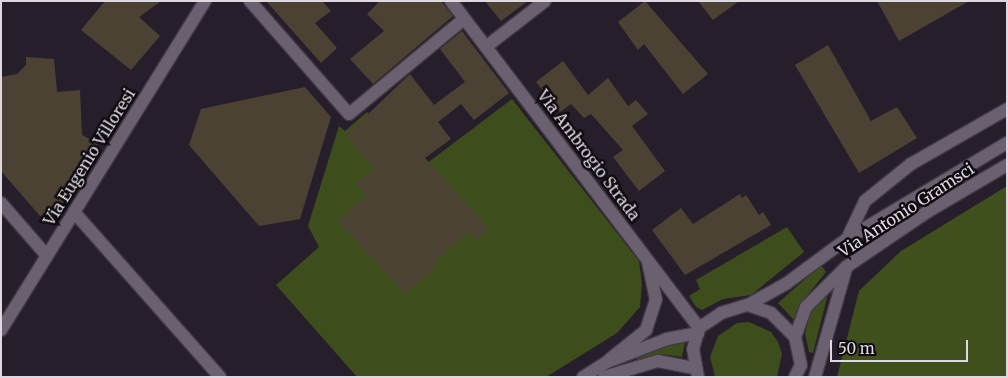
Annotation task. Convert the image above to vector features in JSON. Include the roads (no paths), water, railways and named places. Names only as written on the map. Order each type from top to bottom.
[{"type":"street","name":"Via Eugenio Villoresi","points":[[1,330],[205,1]]},
{"type":"street","points":[[250,1],[349,114],[464,19]]},
{"type":"street","name":"Via Ambrogio Strada","points":[[452,1],[648,260],[698,331]]},
{"type":"street","points":[[487,46],[545,1]]},
{"type":"street","name":"Via Antonio Gramsci","points":[[847,239],[864,201],[912,164],[1007,109]]},
{"type":"street","name":"Via Antonio Gramsci","points":[[698,331],[720,313],[748,305],[787,283],[847,239],[1007,143]]},
{"type":"street","name":"Via Antonio Gramsci","points":[[795,337],[806,307],[846,267],[927,212],[1007,165]]},
{"type":"street","points":[[1,202],[47,256]]},
{"type":"street","points":[[74,212],[220,377]]},
{"type":"street","points":[[583,377],[607,362],[646,330],[656,300],[648,260]]},
{"type":"street","points":[[815,377],[846,267]]},
{"type":"street","points":[[748,305],[770,314],[795,337],[801,365],[795,377]]},
{"type":"street","points":[[604,377],[658,361],[696,372],[694,349],[698,331],[668,339],[607,362]]}]
